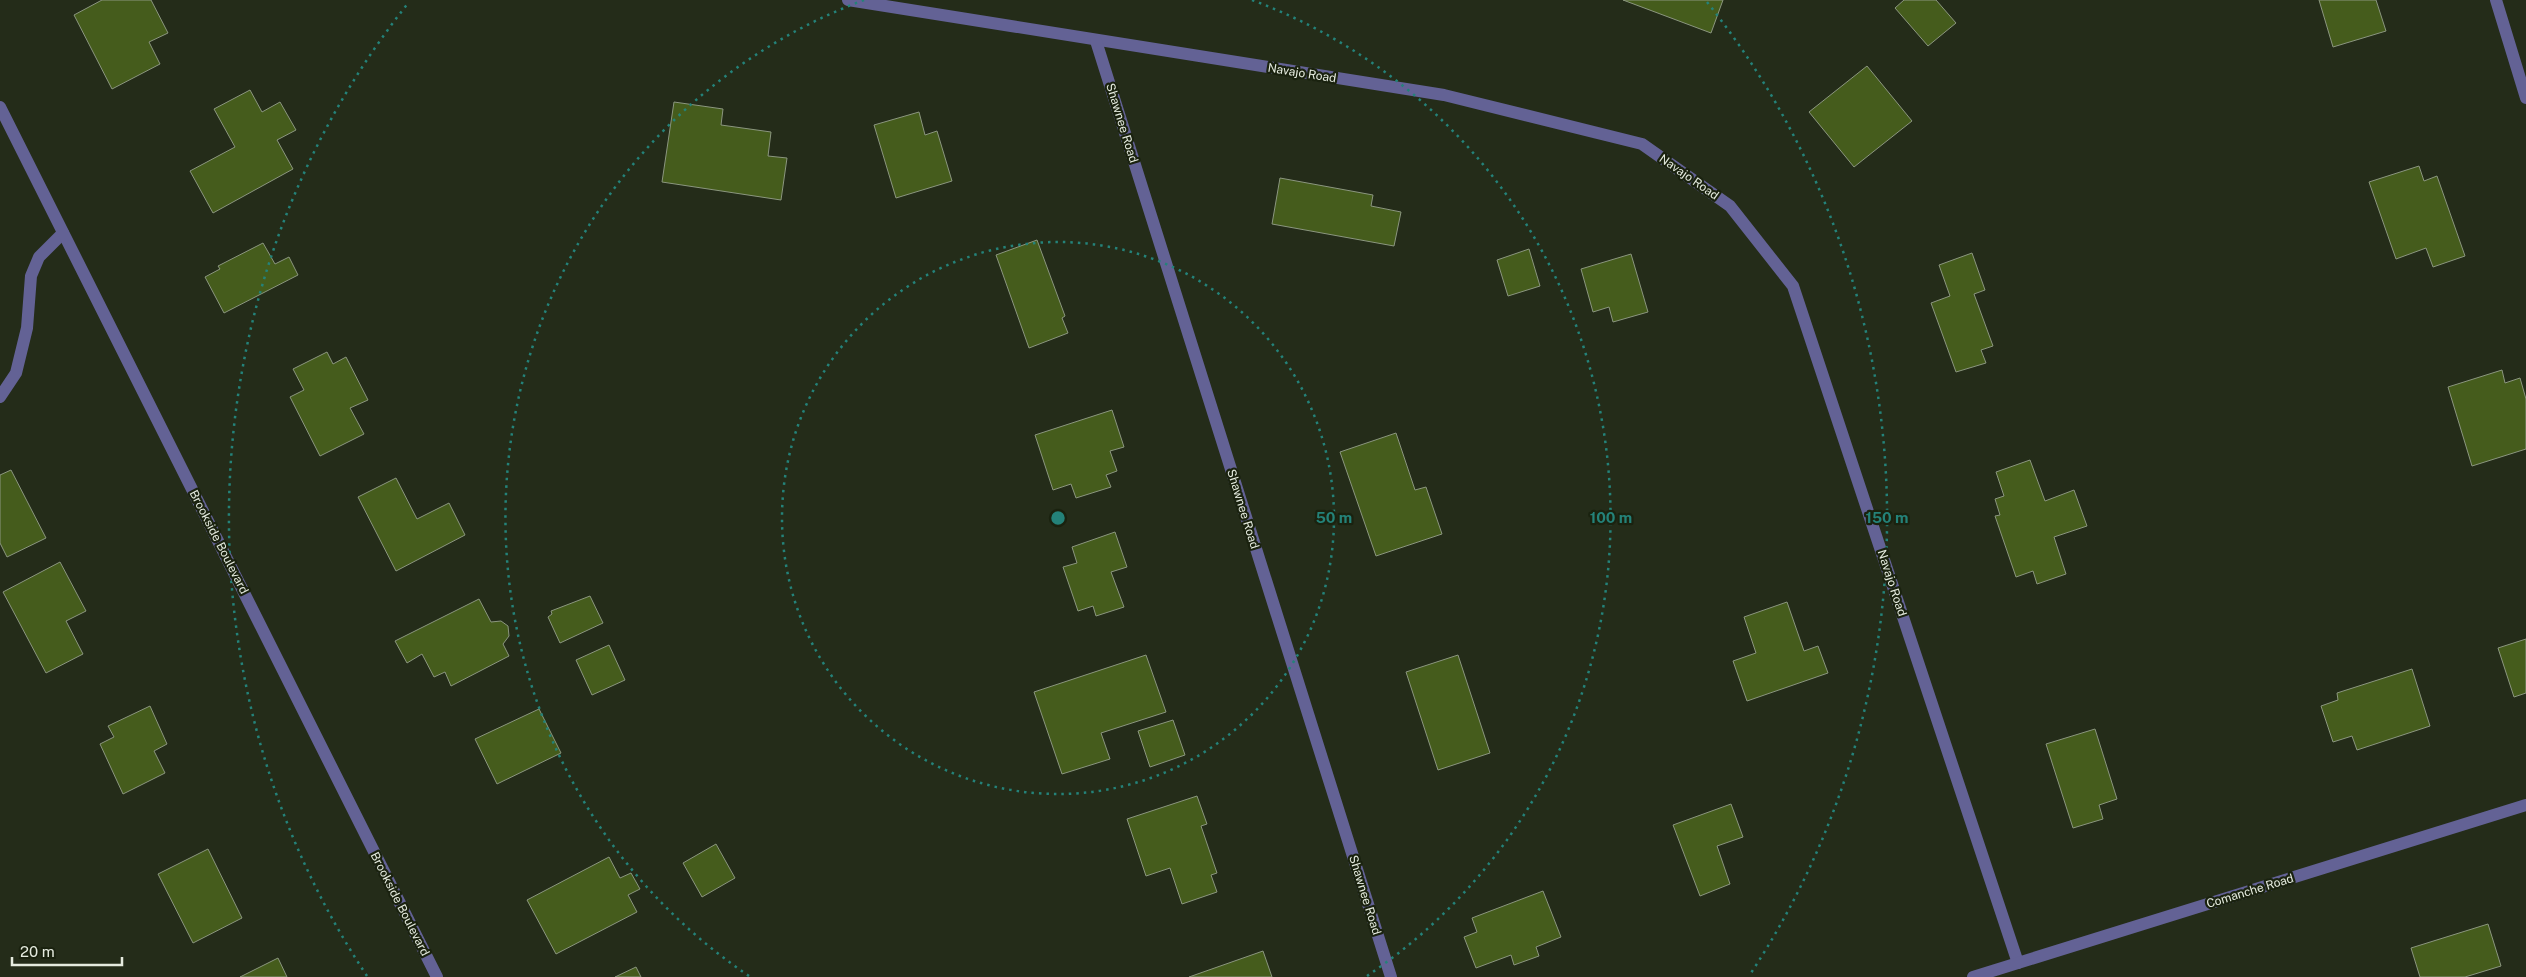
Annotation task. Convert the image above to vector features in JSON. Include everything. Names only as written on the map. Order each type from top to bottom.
[{"type":"street","name":"Navajo Road","points":[[848,0],[1444,95],[1642,144],[1730,206],[1793,286],[2018,963]]},
{"type":"street","points":[[2496,0],[2526,98]]},
{"type":"street","name":"Shawnee Road","points":[[1096,41],[1390,977]]},
{"type":"street","name":"Brookside Boulevard","points":[[0,107],[437,977]]},
{"type":"street","points":[[0,397],[16,373],[27,328],[32,276],[35,267],[39,257],[63,233]]},
{"type":"street","name":"Comanche Road","points":[[1974,977],[2526,805]]},
{"type":"building","points":[[102,0],[151,0],[168,33],[149,42],[160,64],[112,89],[74,15]]},
{"type":"building","points":[[1623,0],[1723,0],[1711,33]]},
{"type":"building","points":[[1904,0],[1936,0],[1956,23],[1928,46],[1895,8]]},
{"type":"building","points":[[2319,0],[2376,0],[2386,31],[2333,47]]},
{"type":"building","points":[[1867,66],[1912,121],[1854,167],[1809,112]]},
{"type":"building","points":[[250,90],[262,112],[280,102],[296,130],[277,140],[293,169],[213,213],[190,171],[235,147],[214,109]]},
{"type":"building","points":[[674,102],[723,109],[721,125],[771,132],[768,156],[787,158],[781,200],[662,182]]},
{"type":"building","points":[[919,112],[925,135],[937,131],[952,181],[896,198],[874,125]]},
{"type":"building","points":[[2419,166],[2424,181],[2437,176],[2465,256],[2433,267],[2426,248],[2396,259],[2369,182]]},
{"type":"building","points":[[1280,178],[1373,195],[1371,206],[1401,212],[1394,246],[1272,224]]},
{"type":"building","points":[[1037,240],[1065,316],[1062,318],[1068,333],[1029,348],[996,255]]},
{"type":"building","points":[[263,243],[275,264],[289,257],[298,275],[224,313],[205,277],[220,269],[218,266]]},
{"type":"building","points":[[1529,249],[1540,286],[1508,296],[1497,260]]},
{"type":"building","points":[[1972,253],[1985,290],[1974,294],[1993,346],[1981,350],[1986,363],[1956,372],[1931,303],[1950,296],[1939,265]]},
{"type":"building","points":[[1631,254],[1648,312],[1613,322],[1609,307],[1593,312],[1581,269]]},
{"type":"building","points":[[327,352],[333,364],[346,357],[368,400],[350,408],[364,434],[320,456],[290,397],[304,390],[293,369]]},
{"type":"building","points":[[2502,370],[2505,383],[2520,378],[2526,399],[2526,449],[2472,466],[2448,387]]},
{"type":"building","points":[[1112,410],[1124,447],[1110,451],[1117,471],[1106,475],[1111,487],[1076,498],[1071,484],[1053,490],[1035,435]]},
{"type":"building","points":[[1396,433],[1415,490],[1426,487],[1442,534],[1376,556],[1340,452]]},
{"type":"building","points":[[2030,460],[2045,501],[2074,490],[2087,526],[2054,537],[2066,574],[2037,584],[2033,571],[2016,577],[1995,516],[2000,515],[1995,499],[2004,496],[1996,472]]},
{"type":"building","points":[[11,470],[46,538],[7,557],[0,543],[0,475]]},
{"type":"building","points":[[396,478],[417,519],[449,503],[465,535],[396,571],[358,497]]},
{"type":"building","points":[[1115,532],[1127,567],[1111,572],[1124,607],[1096,616],[1093,606],[1078,611],[1063,567],[1077,563],[1072,547]]},
{"type":"building","points":[[60,562],[86,611],[66,621],[83,654],[46,673],[3,592]]},
{"type":"building","points":[[590,596],[603,623],[560,643],[548,617],[552,614],[551,611]]},
{"type":"building","points":[[479,599],[491,622],[501,621],[508,626],[509,636],[503,644],[509,656],[451,686],[445,672],[434,677],[422,654],[407,663],[395,641]]},
{"type":"building","points":[[1787,602],[1804,651],[1818,646],[1828,673],[1747,701],[1733,661],[1756,653],[1744,617]]},
{"type":"building","points":[[2526,639],[2526,693],[2514,697],[2498,648]]},
{"type":"building","points":[[609,645],[625,680],[592,695],[576,660]]},
{"type":"building","points":[[1146,655],[1166,712],[1101,733],[1110,759],[1062,774],[1034,692]]},
{"type":"building","points":[[1458,655],[1490,753],[1438,770],[1406,672]]},
{"type":"building","points":[[2412,669],[2430,726],[2357,750],[2352,736],[2333,742],[2321,706],[2338,700],[2337,693]]},
{"type":"building","points":[[150,706],[167,744],[154,751],[165,773],[123,794],[100,744],[114,737],[108,726]]},
{"type":"building","points":[[539,709],[561,753],[497,784],[475,739]]},
{"type":"building","points":[[1173,720],[1185,755],[1150,767],[1138,731]]},
{"type":"building","points":[[2095,729],[2117,799],[2099,805],[2103,819],[2073,828],[2046,744]]},
{"type":"building","points":[[1197,796],[1207,824],[1201,826],[1217,873],[1211,875],[1217,892],[1182,904],[1170,868],[1146,876],[1127,819]]},
{"type":"building","points":[[1731,804],[1743,837],[1717,846],[1730,884],[1700,896],[1673,825]]},
{"type":"building","points":[[716,844],[735,878],[702,897],[683,863]]},
{"type":"building","points":[[208,849],[242,918],[193,943],[158,874]]},
{"type":"building","points":[[609,857],[620,878],[631,873],[640,889],[628,895],[637,912],[556,954],[527,900]]},
{"type":"building","points":[[1543,891],[1561,937],[1536,947],[1539,956],[1514,965],[1511,955],[1476,968],[1464,937],[1477,932],[1472,918]]},
{"type":"building","points":[[2488,924],[2501,966],[2465,977],[2420,977],[2411,948]]},
{"type":"building","points":[[1263,951],[1272,977],[1189,977]]},
{"type":"building","points":[[278,958],[287,977],[240,977]]},
{"type":"building","points":[[636,967],[641,977],[615,977]]}]
